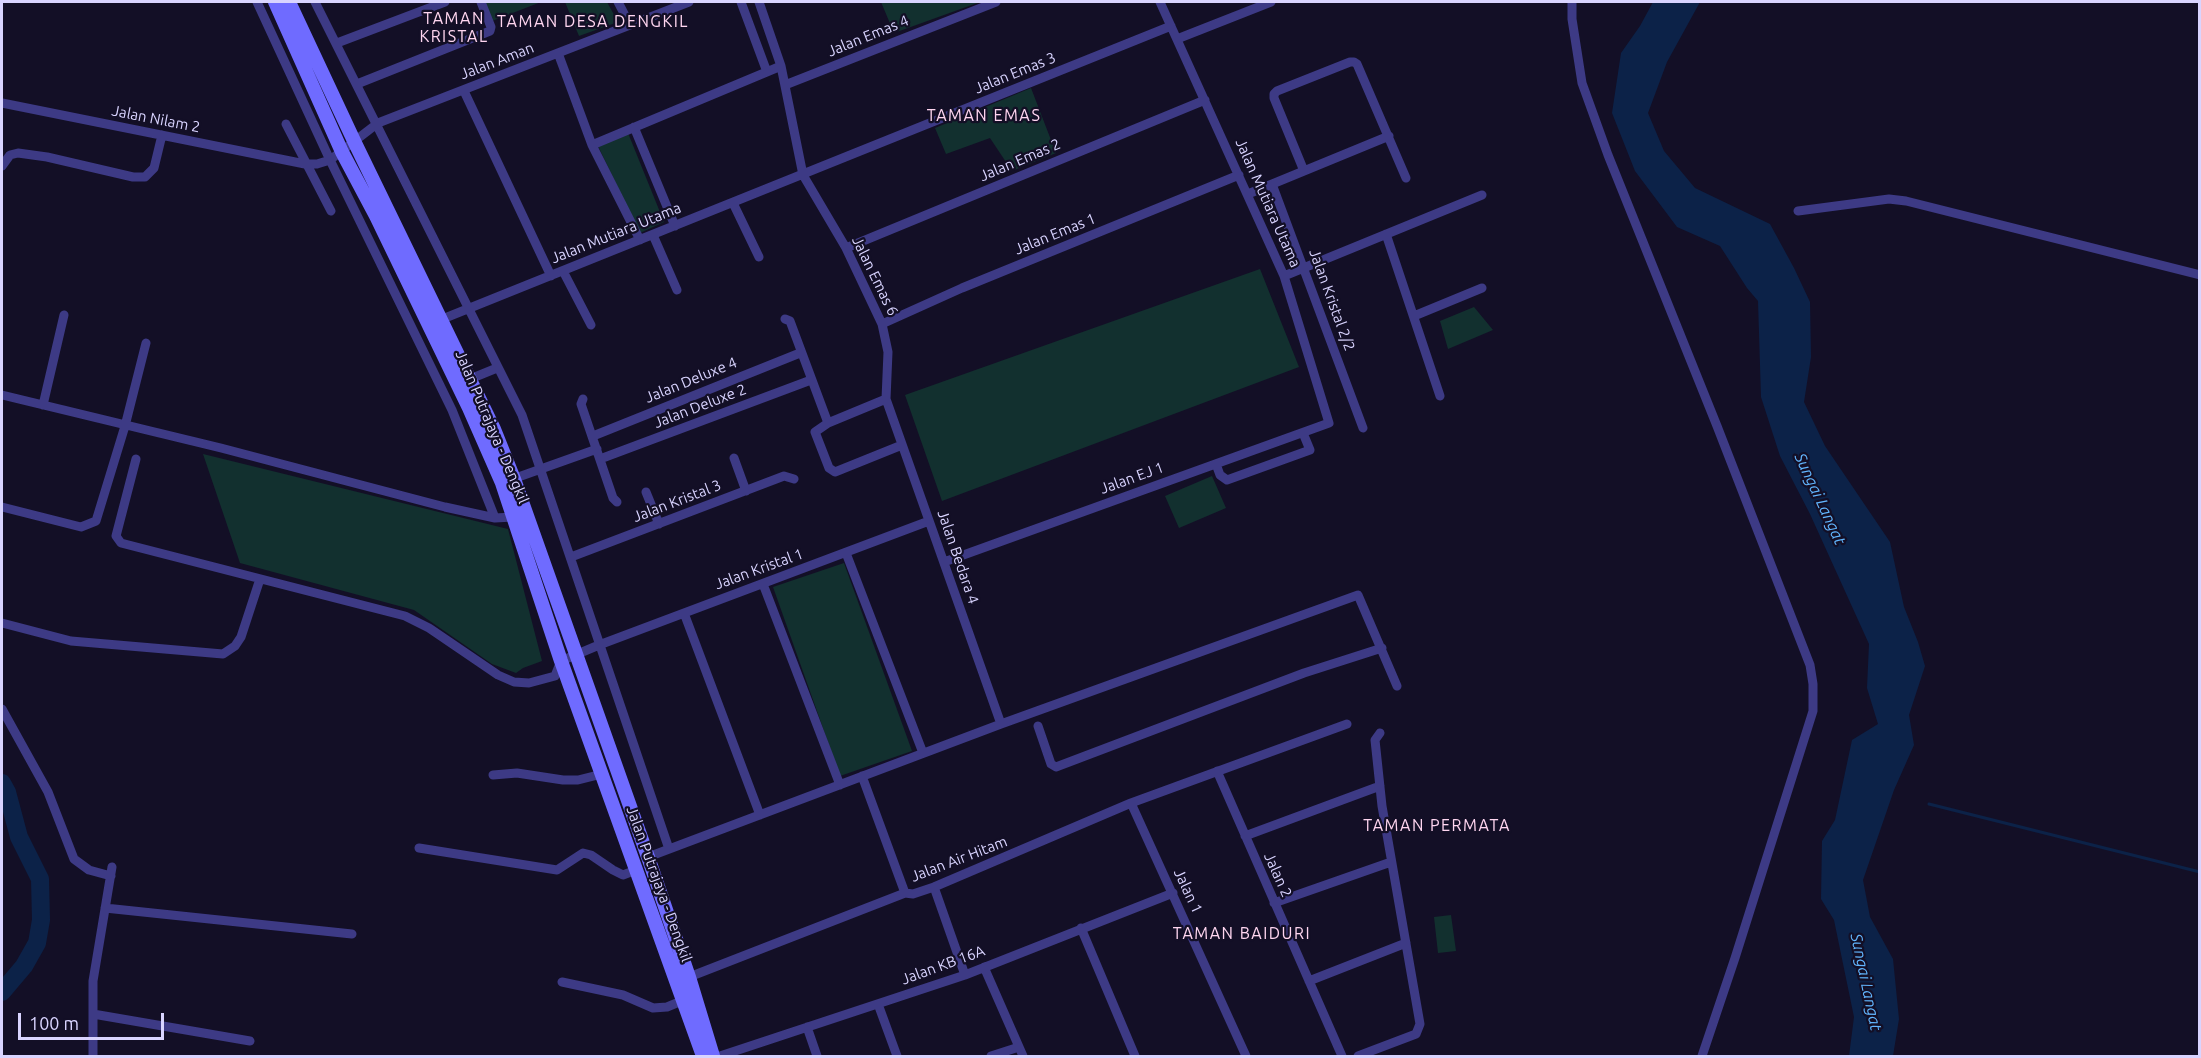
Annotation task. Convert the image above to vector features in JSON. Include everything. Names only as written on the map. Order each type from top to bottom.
[{"type":"main road","name":"Jalan Putrajaya - Dengkil","points":[[275,2],[308,94],[336,156],[376,216],[469,408],[508,481],[513,517],[561,661],[636,870],[683,980]]},
{"type":"main road","name":"Jalan Putrajaya - Dengkil","points":[[289,2],[494,429],[508,481],[576,656],[648,857],[683,980]]},
{"type":"main road","points":[[683,980],[684,1000],[703,1056]]},
{"type":"main road","points":[[683,980],[713,1056]]},
{"type":"street","points":[[257,2],[308,94]]},
{"type":"street","points":[[315,2],[378,123],[467,309],[522,415],[669,849]]},
{"type":"street","points":[[336,43],[445,2]]},
{"type":"street","points":[[357,84],[490,31],[491,27],[481,2]]},
{"type":"street","points":[[618,2],[630,25]]},
{"type":"street","name":"Jalan Aman","points":[[336,156],[378,123],[689,2]]},
{"type":"street","points":[[741,2],[767,72]]},
{"type":"street","name":"Jalan Emas 6","points":[[760,2],[781,66],[803,175],[846,248],[882,324],[888,352],[886,399]]},
{"type":"street","name":"Jalan Emas 4","points":[[785,85],[996,2]]},
{"type":"street","name":"Jalan Mutiara Utama","points":[[1160,2],[1284,276],[1329,423]]},
{"type":"street","points":[[1177,39],[1271,2]]},
{"type":"street","points":[[1572,2],[1572,19],[1582,83],[1608,155],[1802,644],[1810,665],[1813,684],[1813,711],[1702,1056]]},
{"type":"street","name":"Jalan Emas 3","points":[[803,175],[1171,26]]},
{"type":"street","points":[[558,54],[592,145],[640,240]]},
{"type":"street","points":[[1304,171],[1274,98],[1277,91],[1350,62],[1357,64],[1406,178]]},
{"type":"street","points":[[592,145],[781,66]]},
{"type":"street","points":[[464,91],[551,276]]},
{"type":"street","name":"Jalan Emas 2","points":[[846,248],[1205,100]]},
{"type":"street","name":"Jalan Nilam 2","points":[[2,103],[305,164]]},
{"type":"street","points":[[285,124],[331,211]]},
{"type":"street","points":[[634,127],[675,226]]},
{"type":"street","points":[[2,166],[10,155],[18,153],[48,157],[133,177],[145,177],[154,168],[162,135]]},
{"type":"street","points":[[1248,194],[1389,136]]},
{"type":"street","points":[[305,164],[317,164],[336,156],[361,224],[452,410],[495,518]]},
{"type":"street","name":"Jalan Mutiara Utama","points":[[440,320],[803,175]]},
{"type":"street","name":"Jalan Emas 1","points":[[882,324],[962,288],[1239,175]]},
{"type":"street","name":"Jalan Kristal 2/2","points":[[1272,184],[1305,267],[1363,428]]},
{"type":"street","points":[[1284,276],[1482,195]]},
{"type":"street","points":[[1798,211],[1889,199],[1906,201],[2199,275]]},
{"type":"street","points":[[733,203],[759,257]]},
{"type":"street","points":[[361,224],[376,216]]},
{"type":"street","points":[[1386,234],[1440,396]]},
{"type":"street","points":[[653,235],[677,290]]},
{"type":"street","points":[[563,271],[591,325]]},
{"type":"street","points":[[1414,316],[1482,288]]},
{"type":"street","points":[[43,405],[64,315]]},
{"type":"street","points":[[785,318],[790,321],[800,353],[828,423]]},
{"type":"street","points":[[2,507],[81,527],[96,521],[125,426],[146,343]]},
{"type":"street","name":"Jalan Deluxe 4","points":[[593,436],[800,353]]},
{"type":"street","points":[[470,379],[497,368]]},
{"type":"street","name":"Jalan Deluxe 2","points":[[600,459],[811,380]]},
{"type":"street","points":[[2,395],[220,448],[445,507],[495,518],[513,517]]},
{"type":"street","points":[[583,399],[581,404],[617,502]]},
{"type":"street","points":[[886,399],[828,423],[815,432],[829,468],[835,472],[902,445]]},
{"type":"street","name":"Jalan Bedara 4","points":[[886,399],[1001,724]]},
{"type":"street","name":"Jalan EJ 1","points":[[944,562],[1329,423]]},
{"type":"street","points":[[1216,464],[1220,475],[1227,480],[1310,450],[1303,433]]},
{"type":"street","points":[[508,481],[597,449]]},
{"type":"street","points":[[734,458],[746,491]]},
{"type":"street","points":[[136,459],[116,536],[122,543],[405,616],[429,628],[498,675],[514,682],[529,683],[555,676],[561,661]]},
{"type":"street","name":"Jalan Kristal 3","points":[[571,557],[784,476],[794,479]]},
{"type":"street","points":[[646,492],[659,524]]},
{"type":"street","name":"Jalan Kristal 1","points":[[561,661],[929,521]]},
{"type":"street","points":[[846,553],[923,753]]},
{"type":"street","points":[[2,623],[71,641],[223,654],[235,646],[241,637],[260,579]]},
{"type":"street","points":[[763,584],[840,785]]},
{"type":"street","points":[[648,857],[1001,724],[1358,595],[1398,686]]},
{"type":"street","points":[[684,613],[760,815]]},
{"type":"street","points":[[1038,726],[1051,764],[1056,767],[1304,673],[1382,648]]},
{"type":"street","points":[[2,709],[48,792],[74,859],[88,870],[112,872],[93,981],[93,1056]]},
{"type":"street","name":"Jalan Air Hitam","points":[[683,980],[905,893],[913,894],[934,887],[1131,803],[1347,724]]},
{"type":"street","points":[[1358,1056],[1416,1034],[1420,1024],[1380,786],[1375,740],[1380,733]]},
{"type":"street","name":"Jalan 2","points":[[1217,771],[1342,1056]]},
{"type":"street","points":[[493,775],[517,773],[578,780],[602,774]]},
{"type":"street","points":[[862,776],[905,893]]},
{"type":"street","points":[[1245,836],[1380,786]]},
{"type":"street","name":"Jalan 1","points":[[1131,803],[1246,1056]]},
{"type":"street","points":[[419,848],[557,870],[583,853],[591,855],[623,875],[636,870]]},
{"type":"street","points":[[1274,903],[1391,862]]},
{"type":"street","points":[[934,887],[965,975]]},
{"type":"street","name":"Jalan KB 16A","points":[[720,1056],[739,1053],[807,1027],[965,975],[1173,893]]},
{"type":"street","points":[[105,908],[352,933]]},
{"type":"street","points":[[1081,928],[1135,1056]]},
{"type":"street","points":[[1309,981],[1406,944]]},
{"type":"street","points":[[984,967],[1021,1052],[991,1056]]},
{"type":"street","points":[[562,982],[623,995],[653,1008],[667,1008],[684,1000]]},
{"type":"street","points":[[878,1004],[897,1056]]},
{"type":"street","points":[[93,1014],[250,1041]]},
{"type":"street","points":[[807,1027],[817,1056]]},
{"type":"green space","points":[[485,2],[541,2],[492,21]]},
{"type":"green space","points":[[565,2],[607,2],[618,22],[579,36]]},
{"type":"green space","points":[[881,2],[980,2],[894,33]]},
{"type":"green space","points":[[1031,88],[1056,153],[1012,171],[990,138],[946,154],[935,128]]},
{"type":"green space","points":[[628,133],[664,222],[640,233],[598,146]]},
{"type":"green space","points":[[1260,269],[1299,367],[942,501],[905,395]]},
{"type":"green space","points":[[1474,307],[1493,330],[1448,349],[1440,321]]},
{"type":"green space","points":[[203,454],[508,529],[542,661],[516,673],[492,664],[414,610],[240,563]]},
{"type":"green space","points":[[1212,476],[1226,508],[1179,528],[1165,496]]},
{"type":"green space","points":[[844,563],[912,751],[840,776],[773,587]]},
{"type":"green space","points":[[1451,915],[1456,951],[1438,953],[1434,917]]},
{"type":"water","name":"Sungai Langat","points":[[1653,2],[1700,2],[1667,62],[1648,113],[1664,151],[1695,188],[1770,224],[1794,268],[1810,302],[1811,357],[1804,402],[1825,446],[1890,542],[1904,607],[1925,666],[1909,715],[1914,745],[1894,790],[1863,880],[1870,917],[1893,959],[1899,1019],[1893,1056],[1849,1056],[1854,1017],[1834,920],[1821,899],[1822,841],[1835,820],[1852,740],[1878,724],[1867,688],[1869,644],[1810,514],[1780,456],[1761,397],[1758,301],[1720,246],[1677,227],[1635,171],[1612,113],[1621,53]]},
{"type":"waterway","points":[[2,783],[7,792],[19,837],[40,879],[41,920],[37,943],[24,966],[2,992]]},
{"type":"waterway","points":[[1929,804],[2200,872]]},
{"type":"district","name":"TAMAN DESA DENGKIL","points":[[593,22]]},
{"type":"district","name":"TAMAN KRISTAL","points":[[454,28]]},
{"type":"district","name":"TAMAN EMAS","points":[[984,116]]},
{"type":"district","name":"TAMAN PERMATA","points":[[1437,826]]},
{"type":"district","name":"TAMAN BAIDURI","points":[[1242,934]]}]
